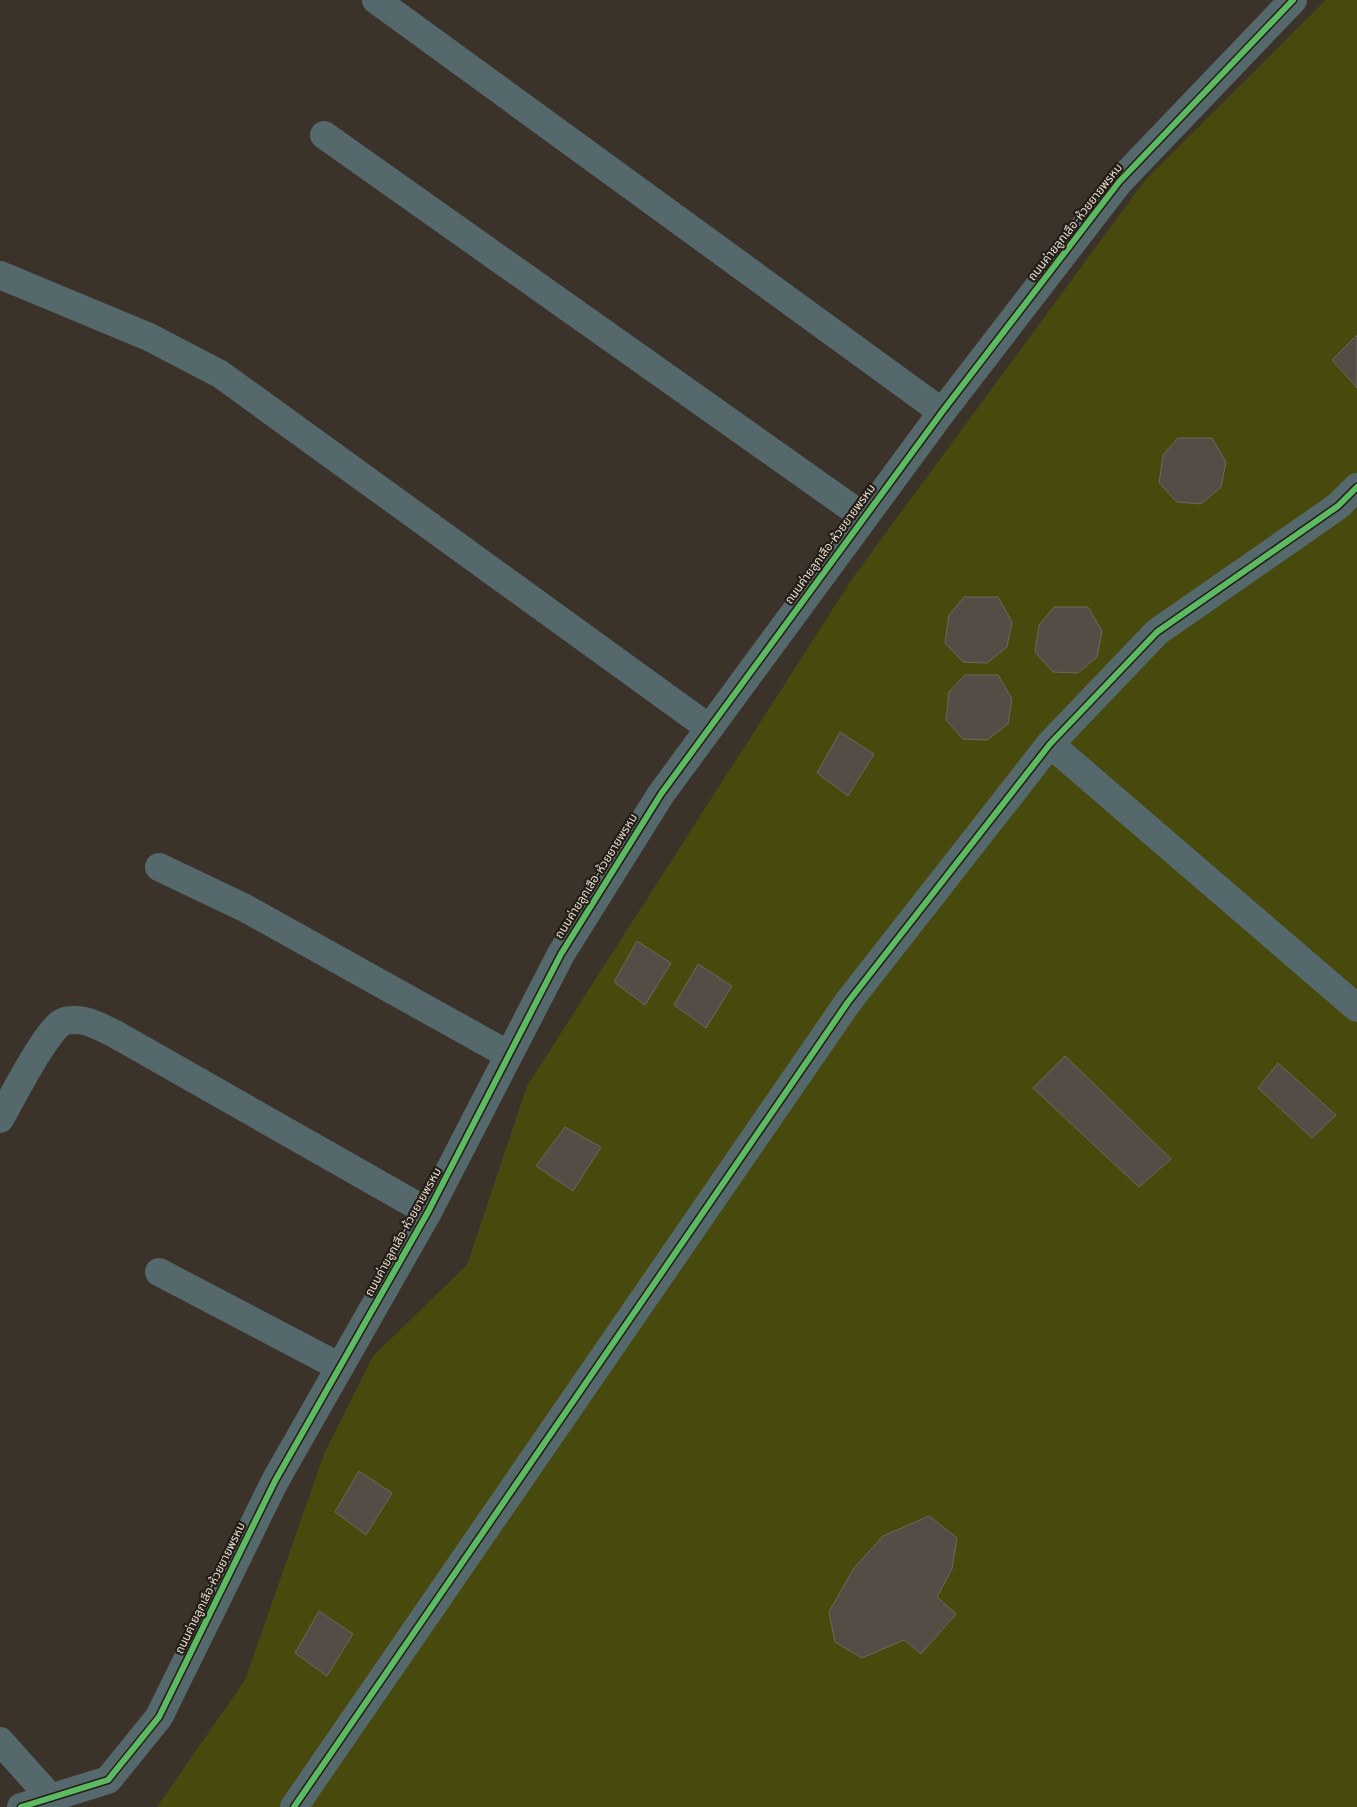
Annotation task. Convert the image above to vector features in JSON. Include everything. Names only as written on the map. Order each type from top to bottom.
[{"type":"street","points":[[376,0],[942,412]]},
{"type":"street","name":"ถนนค่ายลูกเสึอ-ห้วยยายพรหม","points":[[21,1807],[108,1780],[158,1718],[275,1481],[428,1212],[561,954],[661,794],[942,412],[1119,182],[1293,0]]},
{"type":"street","points":[[324,135],[864,517]]},
{"type":"street","points":[[0,275],[149,337],[220,374],[709,728]]},
{"type":"street","points":[[294,1807],[848,1002],[1050,744],[1156,632],[1338,506],[1357,487]]},
{"type":"street","points":[[1050,744],[1357,1008]]},
{"type":"street","points":[[159,867],[246,908],[509,1055]]},
{"type":"street","points":[[0,1119],[49,1034],[63,1021],[85,1020],[124,1039],[428,1212]]},
{"type":"street","points":[[159,1272],[340,1367]]},
{"type":"street","points":[[0,1741],[51,1798]]},
{"type":"shaded area","points":[[1326,0],[1357,0],[1357,1807],[157,1807],[245,1680],[324,1454],[373,1356],[467,1265],[527,1086],[852,579],[1145,180]]},
{"type":"building","points":[[1357,335],[1357,388],[1332,360]]},
{"type":"building","points":[[1178,438],[1212,438],[1226,462],[1221,487],[1201,504],[1177,502],[1159,483],[1163,455]]},
{"type":"building","points":[[964,597],[998,597],[1012,622],[1007,647],[987,663],[963,662],[945,643],[949,615]]},
{"type":"building","points":[[1054,607],[1088,607],[1102,631],[1097,657],[1078,673],[1053,672],[1035,652],[1039,625]]},
{"type":"building","points":[[965,675],[998,675],[1012,699],[1008,724],[987,740],[963,739],[946,720],[949,692]]},
{"type":"building","points":[[840,732],[874,754],[848,796],[817,773]]},
{"type":"building","points":[[637,941],[671,963],[645,1005],[614,982]]},
{"type":"building","points":[[698,964],[732,986],[706,1028],[674,1005]]},
{"type":"building","points":[[1065,1056],[1171,1159],[1139,1187],[1033,1088]]},
{"type":"building","points":[[1278,1063],[1336,1115],[1312,1138],[1258,1088]]},
{"type":"building","points":[[565,1127],[601,1147],[573,1191],[536,1166]]},
{"type":"building","points":[[359,1471],[392,1493],[366,1535],[335,1512]]},
{"type":"building","points":[[929,1516],[957,1538],[952,1569],[937,1597],[956,1614],[921,1654],[904,1640],[862,1658],[835,1642],[829,1612],[854,1568],[883,1536]]},
{"type":"building","points":[[319,1611],[353,1634],[327,1676],[295,1653]]},
{"type":"cycle path","points":[[21,1807],[108,1780],[159,1717],[275,1481],[428,1212],[561,954],[661,794],[942,412],[1119,182],[1293,0]]},
{"type":"cycle path","points":[[294,1807],[848,1002],[1050,744],[1157,632],[1338,506],[1357,487]]}]
